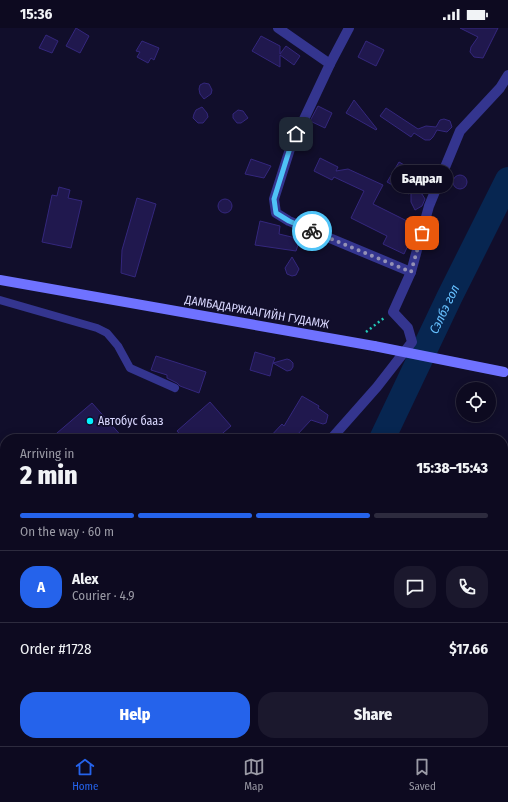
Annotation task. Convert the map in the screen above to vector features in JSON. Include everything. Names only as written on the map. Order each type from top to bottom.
[{"type":"main road","name":"ДАМБАДАРЖААГИЙН ГУДАМЖ","points":[[0,280],[374,346],[506,373]]},
{"type":"street","points":[[278,28],[330,64]]},
{"type":"street","points":[[349,28],[290,148],[274,199],[276,213],[289,221],[411,272]]},
{"type":"street","points":[[335,434],[377,387],[412,342],[408,328],[393,312],[411,272],[430,206],[460,131],[500,88],[508,75]]},
{"type":"lane","points":[[0,300],[97,328],[107,333],[118,346],[130,368],[175,388]]},
{"type":"building","points":[[76,28],[89,36],[80,53],[66,46]]},
{"type":"building","points":[[460,28],[498,28],[483,58],[474,57],[470,52],[471,47],[478,37]]},
{"type":"building","points":[[46,35],[58,41],[52,53],[39,48]]},
{"type":"building","points":[[261,36],[280,46],[280,54],[286,46],[300,56],[294,65],[280,55],[280,67],[252,51]]},
{"type":"building","points":[[142,41],[159,48],[154,60],[151,58],[148,63],[137,57],[140,52],[136,51]]},
{"type":"building","points":[[366,41],[384,50],[376,66],[358,57]]},
{"type":"building","points":[[204,83],[209,84],[212,90],[211,94],[204,99],[200,94],[199,89],[200,85]]},
{"type":"building","points":[[354,100],[377,129],[376,130],[346,113]]},
{"type":"building","points":[[318,106],[332,113],[325,128],[310,121]]},
{"type":"building","points":[[202,107],[207,113],[208,117],[203,123],[198,123],[193,118],[194,114],[196,110]]},
{"type":"building","points":[[386,108],[418,129],[426,126],[436,127],[440,120],[444,119],[450,121],[452,127],[447,132],[437,130],[430,140],[425,140],[414,133],[411,137],[380,116]]},
{"type":"building","points":[[238,110],[243,111],[248,118],[241,123],[237,123],[233,118],[233,114]]},
{"type":"building","points":[[320,158],[338,167],[336,171],[348,169],[383,185],[373,204],[417,226],[404,254],[383,244],[387,236],[351,218],[364,191],[334,177],[332,180],[314,171]]},
{"type":"building","points":[[251,159],[271,166],[264,178],[245,174]]},
{"type":"building","points":[[399,162],[420,174],[409,194],[387,182]]},
{"type":"building","points":[[460,175],[465,177],[467,182],[465,187],[460,189],[455,187],[453,182],[455,177]]},
{"type":"building","points":[[59,187],[70,190],[68,198],[82,201],[71,248],[42,242],[52,195],[57,196]]},
{"type":"building","points":[[411,190],[422,194],[425,199],[422,206],[415,210],[411,202]]},
{"type":"building","points":[[137,198],[156,204],[135,277],[121,273],[122,250]]},
{"type":"building","points":[[225,199],[230,201],[232,206],[230,211],[225,213],[220,211],[218,206],[220,201]]},
{"type":"building","points":[[260,221],[280,226],[279,234],[300,239],[296,251],[255,245]]},
{"type":"building","points":[[292,257],[299,269],[296,275],[292,276],[287,274],[285,268]]},
{"type":"building","points":[[255,352],[275,358],[270,376],[250,370]]},
{"type":"building","points":[[156,356],[206,372],[199,393],[180,386],[167,378],[167,375],[151,370]]},
{"type":"building","points":[[287,359],[293,363],[293,367],[291,370],[287,371],[273,363]]},
{"type":"building","points":[[302,396],[319,406],[318,408],[328,415],[326,423],[323,424],[311,420],[298,434],[273,434],[282,424],[284,426]]},
{"type":"building","points":[[210,402],[231,426],[222,434],[180,434],[177,431]]},
{"type":"building","name":"Автобус бааз","points":[[92,403],[120,434],[56,434]]},
{"type":"waterway","name":"Сэлбэ гол","points":[[384,434],[449,298],[508,180]]},
{"type":"way so far","points":[[312,231],[411,272],[422,233]]},
{"type":"place","name":"Бадрал","points":[[422,233]]},
{"type":"place","name":"Автобус бааз","points":[[90,421]]},
{"type":"route","points":[[296,134],[274,199],[276,213],[289,221],[312,231]]}]
